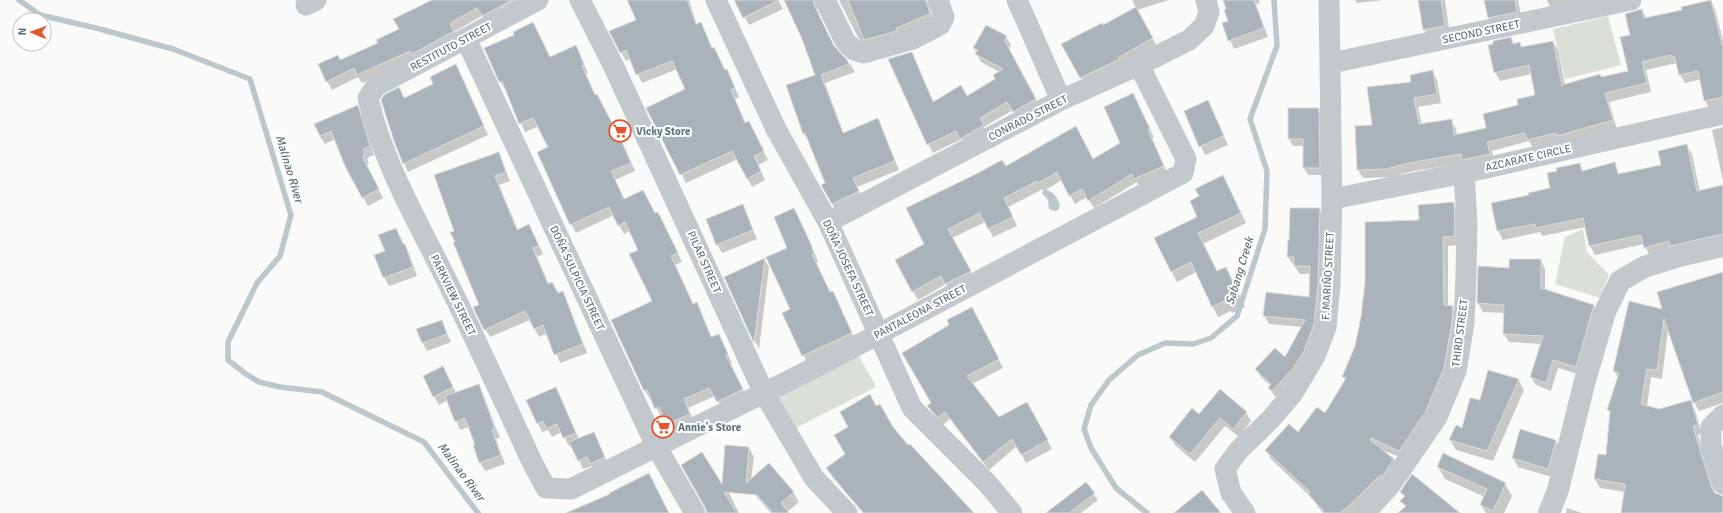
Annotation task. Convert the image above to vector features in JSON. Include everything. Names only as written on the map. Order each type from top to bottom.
[{"type":"street","name":"RESTITUTO STREET","points":[[368,98],[376,86],[538,0]]},
{"type":"street","name":"PILAR STREET","points":[[580,0],[617,74],[764,393],[814,478],[847,513]]},
{"type":"street","name":"DOÑA JOSEFA STREET","points":[[716,0],[776,129],[828,222],[912,408],[987,483],[1012,513]]},
{"type":"street","points":[[825,0],[845,40],[854,50],[864,53],[913,39],[940,25],[944,17],[938,0]]},
{"type":"street","points":[[1017,0],[1061,100]]},
{"type":"street","name":"CONRADO STREET","points":[[828,222],[1061,100],[1190,40],[1204,26],[1209,12],[1206,0]]},
{"type":"street","name":"F. MARIÑO STREET","points":[[1245,513],[1231,492],[1225,469],[1239,450],[1270,420],[1293,392],[1315,356],[1326,327],[1330,286],[1332,199],[1329,0]]},
{"type":"street","name":"SECOND STREET","points":[[1331,64],[1631,0]]},
{"type":"street","name":"DOÑA SULPICIA STREET","points":[[466,39],[656,446],[695,513]]},
{"type":"street","name":"PANTALEONA STREET","points":[[546,488],[571,489],[764,393],[1183,173],[1186,159],[1139,65]]},
{"type":"street","name":"PARKVIEW STREET","points":[[368,98],[387,158],[401,190],[546,488]]},
{"type":"street","name":"AZCARATE CIRCLE","points":[[1332,199],[1464,173],[1723,114]]},
{"type":"street","name":"THIRD STREET","points":[[1365,513],[1391,484],[1437,417],[1456,371],[1464,323],[1466,276],[1467,224],[1464,173]]},
{"type":"street","points":[[1549,513],[1558,490],[1584,384],[1605,312],[1620,281],[1644,267],[1679,256],[1723,246]]},
{"type":"street","points":[[1723,415],[1711,427],[1711,446],[1723,484]]},
{"type":"shaded area","points":[[1608,16],[1621,65],[1565,79],[1553,29]]},
{"type":"shaded area","points":[[1044,190],[1050,191],[1056,197],[1060,206],[1058,210],[1055,211],[1049,209],[1048,200],[1042,193]]},
{"type":"shaded area","points":[[1583,229],[1587,252],[1609,275],[1600,298],[1555,284],[1565,237]]},
{"type":"shaded area","points":[[859,356],[876,387],[790,431],[774,399]]},
{"type":"building","points":[[432,0],[512,0],[482,16],[477,8],[450,23],[454,31],[412,54],[410,51],[357,75],[354,68],[326,82],[318,64],[338,55],[340,60],[378,43],[376,40],[399,29],[393,19]]},
{"type":"building","points":[[627,0],[687,0],[696,24],[701,22],[712,48],[714,47],[725,70],[727,69],[735,88],[731,90],[745,123],[749,121],[764,151],[754,156],[761,171],[747,179],[732,151],[680,175],[646,108],[685,89],[672,61],[636,75],[626,50],[620,53],[609,31],[636,20]]},
{"type":"building","points":[[734,0],[779,0],[743,18]]},
{"type":"building","points":[[784,0],[813,0],[834,46],[849,64],[821,75],[843,133],[878,118],[895,161],[853,178],[859,191],[832,204],[821,185],[825,183],[805,133],[803,134],[786,85],[815,75],[802,39]]},
{"type":"building","points":[[848,0],[926,0],[930,14],[896,28],[897,31],[864,40]]},
{"type":"building","points":[[1223,0],[1254,0],[1264,28],[1228,41],[1222,23],[1228,21],[1224,10],[1226,9]]},
{"type":"building","points":[[1418,0],[1441,0],[1445,26],[1423,30]]},
{"type":"building","points":[[1484,0],[1515,0],[1517,12],[1488,18]]},
{"type":"building","points":[[1711,0],[1723,48],[1723,97],[1704,101],[1698,71],[1679,75],[1674,56],[1672,57],[1671,55],[1642,62],[1647,83],[1605,93],[1613,120],[1557,136],[1556,133],[1527,140],[1525,133],[1487,142],[1490,154],[1462,160],[1461,154],[1409,163],[1386,169],[1357,170],[1355,126],[1372,125],[1367,87],[1411,82],[1410,75],[1433,70],[1437,94],[1414,98],[1419,124],[1452,119],[1454,135],[1486,128],[1483,114],[1518,105],[1517,99],[1535,95],[1529,65],[1494,73],[1488,45],[1493,44],[1493,41],[1511,37],[1513,44],[1520,42],[1521,47],[1553,41],[1562,85],[1600,74],[1601,77],[1628,71],[1620,37],[1630,35],[1625,14],[1642,9],[1644,18],[1682,10],[1681,7]]},
{"type":"building","points":[[1136,7],[1153,38],[1119,57],[1120,59],[1080,78],[1061,44],[1102,23],[1103,25]]},
{"type":"building","points":[[533,22],[550,57],[576,45],[584,64],[582,66],[595,95],[597,94],[631,163],[611,171],[624,199],[643,190],[655,213],[658,212],[678,253],[671,256],[693,304],[697,302],[711,337],[719,334],[728,354],[726,355],[743,389],[717,402],[709,388],[684,399],[690,414],[666,424],[659,407],[655,409],[647,390],[644,391],[611,320],[652,301],[629,254],[638,250],[625,222],[618,226],[609,207],[570,225],[537,152],[548,147],[533,118],[519,124],[502,81],[499,82],[484,48],[514,35],[513,32]]},
{"type":"building","points":[[986,25],[1007,36],[1004,41],[1036,99],[1013,112],[1007,102],[980,118],[984,125],[960,139],[956,131],[927,145],[888,59],[912,52],[933,102],[961,85],[967,96],[995,79],[993,75],[1003,69],[975,54],[978,50],[973,48]]},
{"type":"building","points":[[456,64],[484,126],[403,164],[381,100],[384,95],[399,87],[404,98],[433,84],[430,77]]},
{"type":"building","points":[[1133,93],[1150,129],[1148,130],[1164,166],[1134,179],[1132,174],[1088,201],[1082,189],[1069,196],[1057,172],[1038,183],[1037,181],[1004,198],[1013,217],[988,229],[980,213],[948,229],[971,271],[945,284],[941,276],[912,292],[895,260],[924,244],[906,208],[1002,160],[1006,166],[1076,126],[1093,159],[1120,143],[1104,107]]},
{"type":"building","points":[[1208,100],[1224,136],[1199,147],[1184,111]]},
{"type":"building","points":[[358,105],[370,146],[363,149],[365,155],[362,156],[379,189],[362,198],[345,166],[331,131],[320,136],[314,124]]},
{"type":"building","points":[[1288,108],[1319,108],[1320,168],[1303,168],[1303,139],[1288,139]]},
{"type":"building","points":[[1687,144],[1697,191],[1723,185],[1723,234],[1670,246],[1669,241],[1644,248],[1641,235],[1589,246],[1583,218],[1536,228],[1535,224],[1497,231],[1491,203],[1529,195],[1528,193],[1550,188],[1547,173],[1557,171],[1556,168],[1580,163],[1582,171],[1615,162],[1618,174],[1661,165],[1658,151]]},
{"type":"building","points":[[499,152],[506,172],[495,176],[517,230],[529,224],[539,246],[533,248],[548,284],[552,282],[558,293],[563,291],[583,344],[554,355],[543,325],[534,329],[525,311],[484,330],[473,307],[479,305],[453,242],[455,242],[450,232],[454,231],[434,175]]},
{"type":"building","points":[[1223,175],[1241,213],[1198,233],[1217,271],[1226,267],[1240,297],[1225,304],[1224,301],[1212,307],[1191,262],[1171,272],[1154,238],[1197,217],[1190,201],[1199,196],[1195,189]]},
{"type":"building","points":[[1454,202],[1455,236],[1443,237],[1444,305],[1453,306],[1452,322],[1444,368],[1426,411],[1399,451],[1371,438],[1370,440],[1394,459],[1382,477],[1380,475],[1340,513],[1325,513],[1308,494],[1310,492],[1265,450],[1289,424],[1298,432],[1317,407],[1325,413],[1346,378],[1342,377],[1355,346],[1361,317],[1365,282],[1365,222],[1419,220],[1418,205]]},
{"type":"building","points":[[743,204],[753,230],[716,245],[706,219]]},
{"type":"building","points":[[794,208],[811,244],[814,254],[812,254],[830,292],[833,291],[852,333],[802,356],[782,313],[790,309],[766,257],[787,248],[774,217]]},
{"type":"building","points":[[1290,208],[1320,208],[1318,285],[1314,324],[1304,351],[1294,367],[1272,391],[1268,388],[1271,384],[1255,369],[1275,348],[1285,357],[1305,320],[1263,316],[1266,292],[1309,297],[1310,266],[1294,266],[1294,257],[1287,257]]},
{"type":"building","points":[[396,228],[403,244],[405,244],[413,267],[383,278],[374,255],[385,251],[378,235]]},
{"type":"building","points":[[765,258],[754,343],[724,277]]},
{"type":"building","points":[[1509,259],[1541,259],[1541,288],[1594,305],[1576,367],[1553,360],[1546,383],[1530,377],[1543,336],[1503,334],[1504,305],[1477,303],[1478,266],[1509,268]]},
{"type":"building","points":[[1723,272],[1723,392],[1693,403],[1664,319],[1657,370],[1647,369],[1641,404],[1659,409],[1691,400],[1698,425],[1693,426],[1712,488],[1715,493],[1723,496],[1723,513],[1621,513],[1625,484],[1594,479],[1598,454],[1606,455],[1610,411],[1607,410],[1619,373],[1613,371],[1629,301],[1662,309],[1657,292]]},
{"type":"building","points":[[972,307],[999,359],[967,376],[999,417],[1027,402],[1048,440],[1021,455],[1012,439],[983,462],[945,412],[938,417],[927,406],[931,403],[902,353],[949,325],[947,320]]},
{"type":"building","points":[[442,320],[447,334],[422,343],[416,329]]},
{"type":"building","points":[[443,366],[453,387],[433,397],[423,376]]},
{"type":"building","points":[[1488,370],[1519,379],[1487,451],[1449,440],[1456,425],[1462,428],[1470,398],[1480,400]]},
{"type":"building","points":[[479,384],[495,429],[492,430],[501,455],[479,463],[473,445],[475,445],[465,418],[455,422],[445,396]]},
{"type":"building","points":[[556,387],[576,433],[563,438],[557,424],[546,429],[543,421],[537,424],[526,400]]},
{"type":"building","points":[[1220,389],[1247,412],[1233,429],[1220,418],[1190,454],[1169,437],[1192,408],[1199,414]]},
{"type":"building","points":[[870,394],[876,406],[880,404],[893,427],[908,445],[910,444],[974,513],[864,513],[847,494],[826,468],[845,454],[834,435],[848,427],[840,412]]},
{"type":"building","points":[[1520,429],[1556,440],[1548,469],[1512,458]]},
{"type":"building","points":[[594,432],[605,457],[590,464],[587,457],[578,461],[569,442]]},
{"type":"building","points":[[725,445],[749,447],[746,483],[769,463],[794,492],[781,503],[789,513],[773,513],[757,495],[724,492],[737,513],[707,513],[681,465],[702,452],[722,484]]},
{"type":"building","points":[[1443,453],[1506,483],[1493,511],[1480,505],[1487,489],[1437,467]]},
{"type":"building","points":[[649,473],[669,513],[566,513],[610,494],[609,493]]},
{"type":"building","points":[[1412,474],[1460,513],[1398,513],[1406,506],[1400,501],[1405,496],[1400,492]]},
{"type":"building","points":[[1086,482],[1095,493],[1069,513],[1046,513]]},
{"type":"building","points":[[1202,490],[1221,513],[1174,513]]},
{"type":"waterway","name":"Malinao River","points":[[19,0],[40,15],[96,28],[173,49],[250,79],[291,215],[280,256],[257,283],[228,342],[228,360],[259,382],[280,387],[322,392],[424,442],[478,513]]},
{"type":"waterway","name":"Sabang Creek","points":[[1147,513],[1116,488],[1091,448],[1084,429],[1091,405],[1109,380],[1138,355],[1165,343],[1193,344],[1211,338],[1237,316],[1265,229],[1267,171],[1250,119],[1277,46],[1274,0]]},
{"type":"place","name":"Vicky Store","points":[[620,131]]},
{"type":"place","name":"Annie's Store","points":[[663,427]]}]
